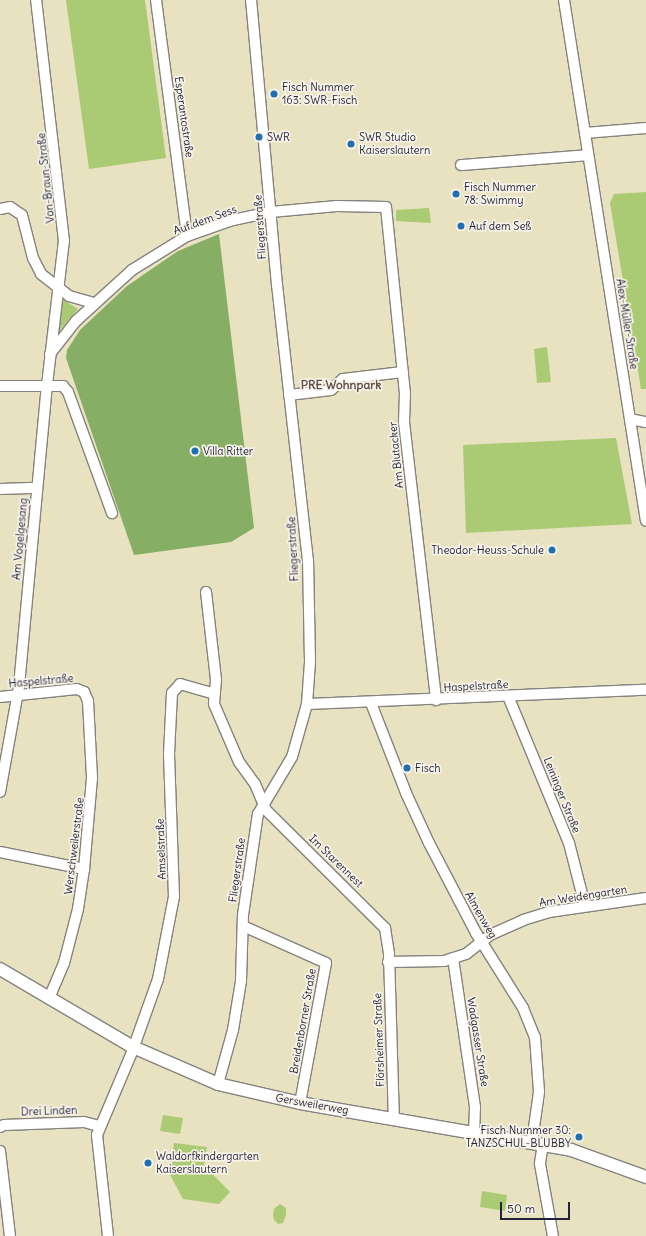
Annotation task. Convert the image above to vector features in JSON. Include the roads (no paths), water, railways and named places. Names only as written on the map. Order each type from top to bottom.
[{"type":"street","name":"Von-Braun-Straße","points":[[36,0],[64,229],[50,354]]},
{"type":"street","name":"Esperantostraße","points":[[156,0],[188,236]]},
{"type":"street","name":"Fliegerstraße","points":[[218,1084],[238,1004],[244,956],[243,926],[255,833],[262,805],[292,756],[307,704],[311,630],[308,561],[289,395],[251,0]]},
{"type":"street","name":"Alex-Müller-Straße","points":[[564,0],[646,521]]},
{"type":"street","points":[[585,133],[646,128]]},
{"type":"street","points":[[461,165],[588,155]]},
{"type":"street","name":"Auf dem Sess","points":[[50,354],[66,332],[94,304],[132,270],[188,236],[233,220],[271,212],[337,206],[386,207]]},
{"type":"street","points":[[0,209],[10,207],[22,215],[36,267],[57,289],[79,301],[94,304]]},
{"type":"street","name":"Am Blutacker","points":[[386,207],[403,372],[405,430],[436,700]]},
{"type":"street","name":"Am Vogelgesang","points":[[0,792],[17,696],[50,354]]},
{"type":"street","points":[[289,395],[331,390],[343,379],[403,372]]},
{"type":"street","points":[[0,386],[63,386],[68,392],[112,513]]},
{"type":"street","points":[[630,419],[646,422]]},
{"type":"street","points":[[0,489],[37,488]]},
{"type":"street","name":"Im Starennest","points":[[206,592],[216,680],[214,704],[226,735],[239,762],[260,793],[262,805],[379,920],[385,928],[387,937],[388,962]]},
{"type":"street","name":"Amselstraße","points":[[133,1047],[158,979],[174,897],[169,754],[172,693],[180,684],[215,694]]},
{"type":"street","name":"Haspelstraße","points":[[0,697],[77,689],[84,692]]},
{"type":"street","name":"Haspelstraße","points":[[307,704],[371,703],[646,690]]},
{"type":"street","name":"Werschweilerstraße","points":[[49,998],[64,963],[78,909],[84,870],[92,778],[88,701],[84,692]]},
{"type":"street","name":"Leininger Straße","points":[[508,696],[569,843],[585,906]]},
{"type":"street","name":"Almenweg","points":[[371,703],[412,807],[482,942],[523,1008],[535,1037],[540,1074],[537,1143],[553,1236]]},
{"type":"street","points":[[0,852],[84,870]]},
{"type":"street","name":"Am Weidengarten","points":[[482,942],[505,926],[523,920],[585,906],[646,898]]},
{"type":"street","name":"Breidenborner Straße","points":[[243,926],[326,963],[300,1103]]},
{"type":"street","points":[[388,962],[432,962],[453,958],[476,948],[482,942]]},
{"type":"street","name":"Wadgasser Straße","points":[[453,958],[475,1107],[474,1131]]},
{"type":"street","name":"Flörsheimer Straße","points":[[388,962],[394,1118]]},
{"type":"street","name":"Gersweilerweg","points":[[0,969],[133,1047],[218,1084],[300,1103],[474,1131],[537,1143],[602,1159],[646,1177]]},
{"type":"street","points":[[108,1236],[96,1143],[99,1126],[133,1047]]},
{"type":"street","name":"Drei Linden","points":[[0,1127],[4,1125],[84,1122],[99,1126]]},
{"type":"street","points":[[0,1151],[10,1236]]},
{"type":"place","name":"Fisch Nummer 163: SWR-Fisch","points":[[274,94]]},
{"type":"place","name":"SWR","points":[[259,137]]},
{"type":"place","name":"SWR Studio Kaiserslautern","points":[[351,144]]},
{"type":"place","name":"Fisch Nummer 78: Swimmy","points":[[456,194]]},
{"type":"place","name":"Auf dem Seß","points":[[461,226]]},
{"type":"place","name":"Villa Ritter","points":[[195,451]]},
{"type":"place","name":"Theodor-Heuss-Schule","points":[[552,550]]},
{"type":"place","name":"Fisch","points":[[407,768]]},
{"type":"place","name":"Fisch Nummer 30: TANZSCHUL-BLUBBY","points":[[579,1137]]},
{"type":"place","name":"Waldorfkindergarten Kaiserslautern","points":[[148,1163]]},
{"type":"district","name":"PRE Wohnpark","points":[[341,385]]}]
